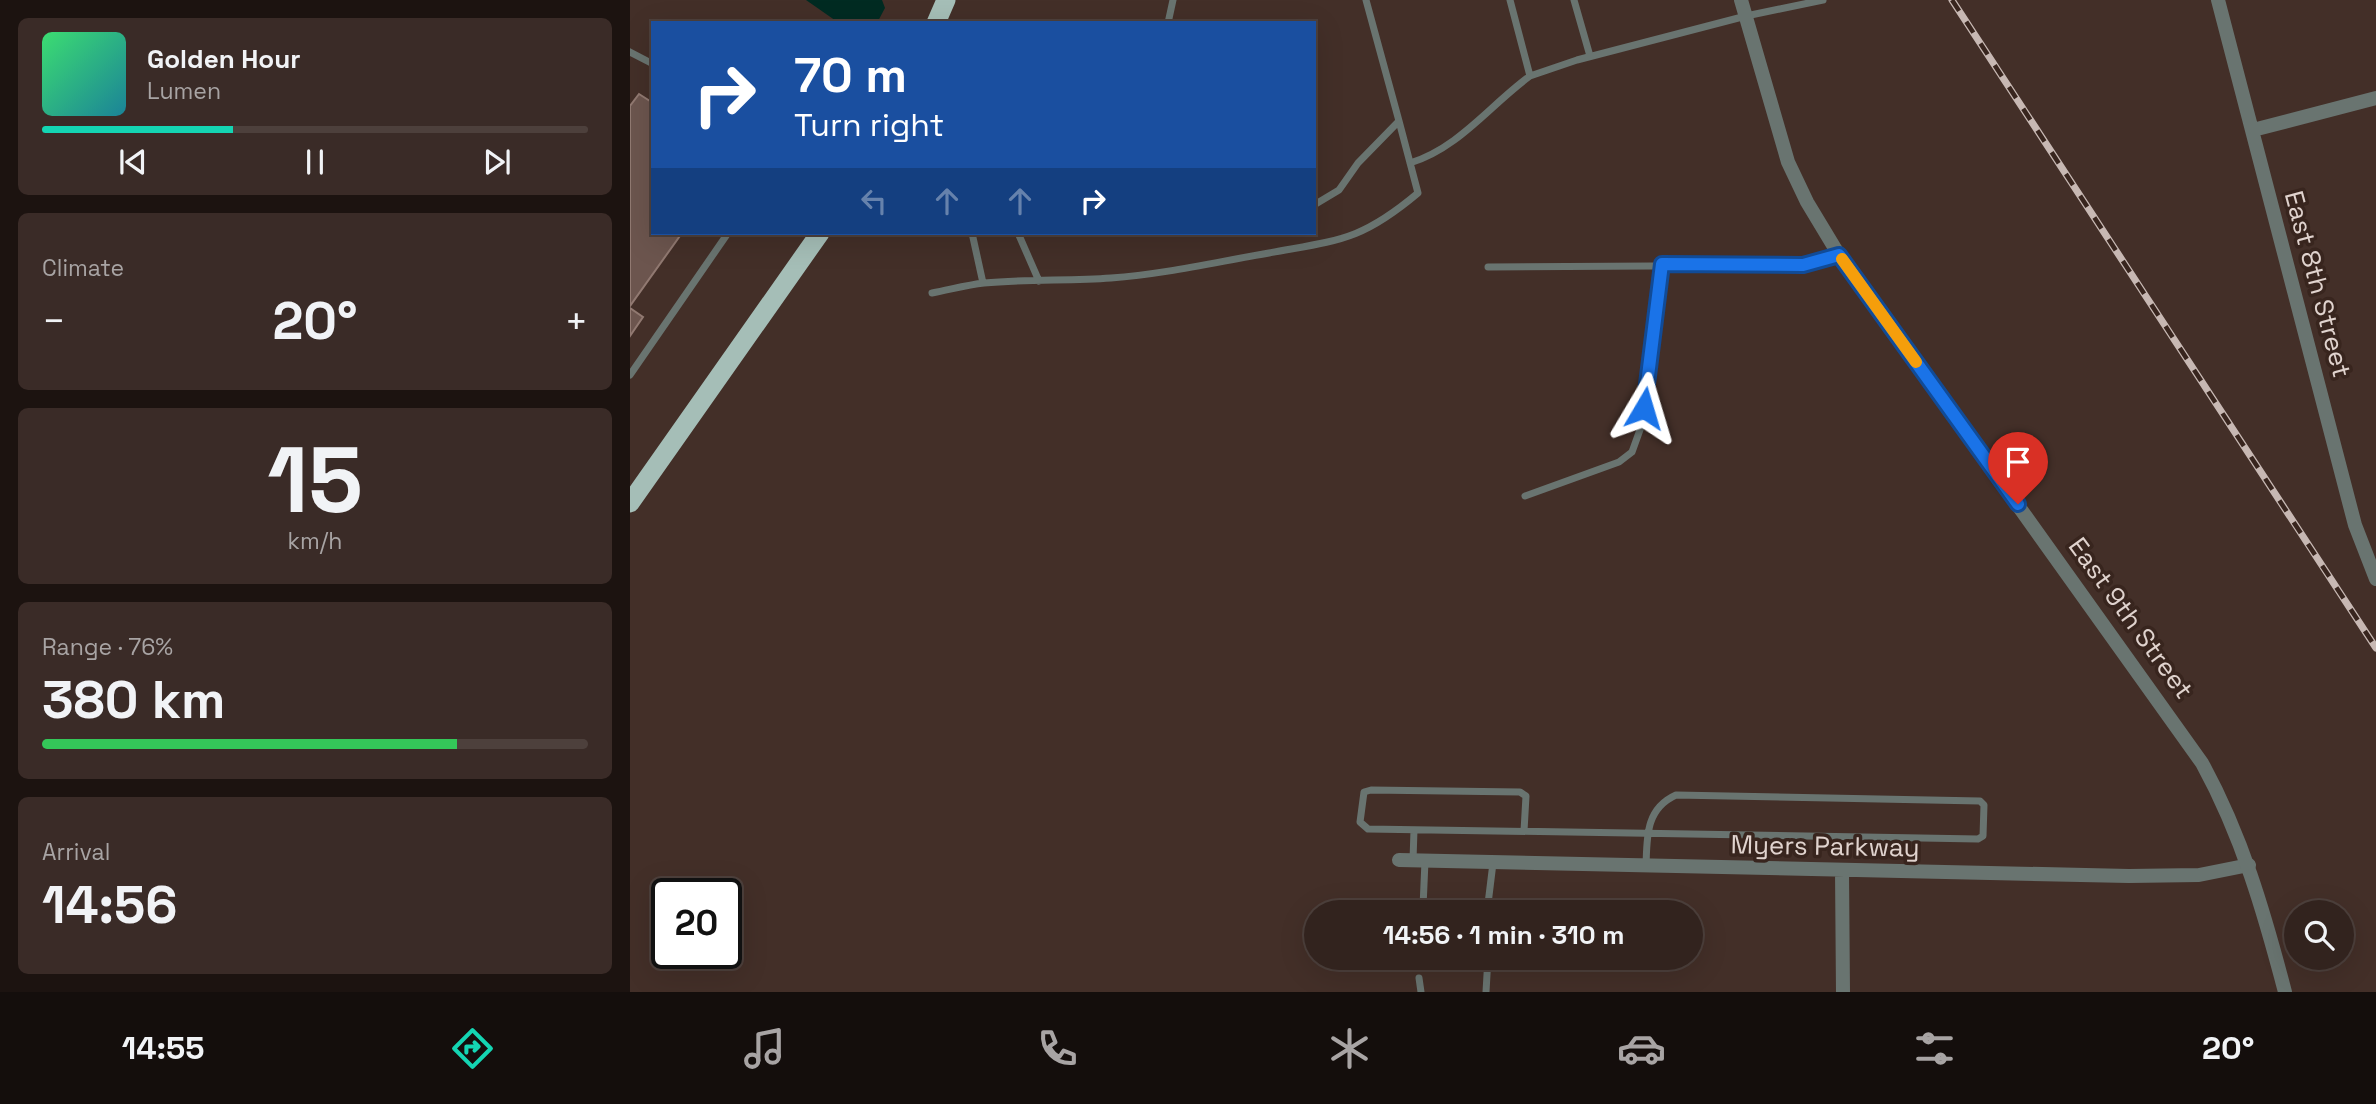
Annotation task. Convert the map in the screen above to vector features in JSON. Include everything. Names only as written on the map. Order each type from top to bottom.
[{"type":"highway","points":[[937,21],[946,0]]},
{"type":"highway","points":[[630,503],[819,235]]},
{"type":"street","name":"East 9th Street","points":[[1741,0],[1788,162],[1807,202],[1839,255],[2182,730],[2228,810],[2249,865],[2285,992]]},
{"type":"street","name":"East 8th Street","points":[[2218,0],[2356,525],[2372,559],[2376,579]]},
{"type":"street","points":[[2253,130],[2376,98]]},
{"type":"street","name":"Myers Parkway","points":[[1412,860],[1646,867],[2181,876],[2249,865]]},
{"type":"street","points":[[1843,871],[1843,992]]},
{"type":"lane","points":[[1168,21],[1173,0]]},
{"type":"lane","points":[[932,293],[983,283],[1112,278],[1196,268],[1334,243],[1388,218],[1418,193],[1366,0]]},
{"type":"lane","points":[[1510,0],[1530,76]]},
{"type":"lane","points":[[1574,0],[1590,56]]},
{"type":"lane","points":[[1410,163],[1462,135],[1503,96],[1530,76],[1590,56],[1746,16],[1823,0]]},
{"type":"lane","points":[[630,52],[651,63]]},
{"type":"lane","points":[[1316,204],[1339,190],[1358,163],[1399,121]]},
{"type":"lane","points":[[630,375],[727,235]]},
{"type":"lane","points":[[972,235],[983,283]]},
{"type":"lane","points":[[1019,235],[1040,281]]},
{"type":"lane","points":[[1488,267],[1803,265],[1839,255]]},
{"type":"lane","points":[[1525,496],[1613,466],[1632,452],[1642,427],[1662,264]]},
{"type":"lane","points":[[1524,831],[1526,796],[1520,792],[1364,792],[1360,822],[1363,827],[1414,830],[1524,831],[1647,833],[1978,839],[1983,836],[1984,805],[1980,801],[1676,795],[1649,820],[1647,833],[1646,867]]},
{"type":"lane","points":[[1414,830],[1412,860],[1421,900]]},
{"type":"lane","points":[[1488,900],[1493,863]]},
{"type":"lane","points":[[1486,992],[1487,970]]},
{"type":"lane","points":[[1419,978],[1421,992]]},
{"type":"water","points":[[806,0],[882,0],[885,8],[878,21],[836,21]]},
{"type":"building","points":[[639,94],[651,102],[651,235],[681,235],[630,306],[630,106]]},
{"type":"building","points":[[630,308],[643,317],[630,336]]},
{"type":"railway","points":[[1952,0],[2376,648]]},
{"type":"slow traffic","points":[[1842,259],[1916,362]]},
{"type":"route","points":[[1644,408],[1662,264],[1803,265],[1839,255],[2018,504]]}]
